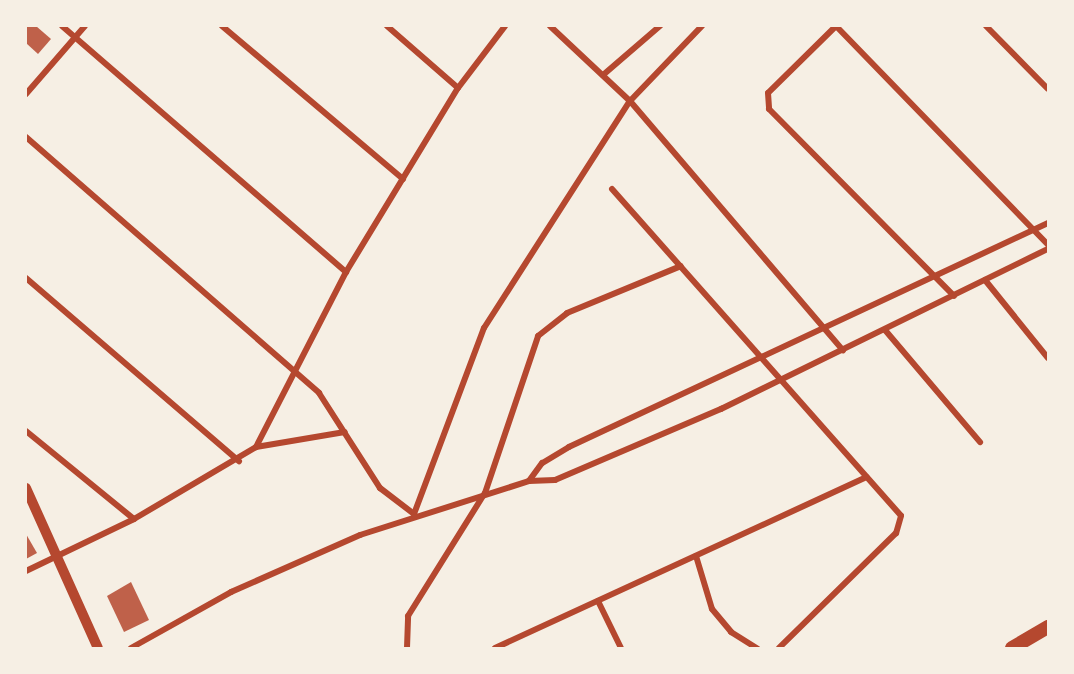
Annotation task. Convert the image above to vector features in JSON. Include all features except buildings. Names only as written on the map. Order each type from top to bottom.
[{"type":"highway","points":[[1012,648],[1048,627]]},
{"type":"street","points":[[62,26],[346,272]]},
{"type":"street","points":[[26,94],[85,26]]},
{"type":"street","points":[[222,26],[403,179]]},
{"type":"street","points":[[387,26],[458,88]]},
{"type":"street","points":[[26,571],[134,519],[238,461],[256,447],[346,272],[458,88],[505,26]]},
{"type":"street","points":[[550,26],[630,101],[843,350]]},
{"type":"street","points":[[603,75],[660,26]]},
{"type":"street","points":[[414,514],[484,328],[630,101],[702,26]]},
{"type":"street","points":[[131,648],[231,592],[414,514],[529,481],[555,480],[578,471],[781,380],[954,296],[1048,247],[1036,230],[836,26],[766,101],[954,296]]},
{"type":"street","points":[[986,26],[1048,89]]},
{"type":"street","points":[[26,137],[294,370],[333,410],[380,488],[414,514]]},
{"type":"street","points":[[612,189],[901,516],[896,533],[779,648]]},
{"type":"street","points":[[529,481],[542,463],[568,447],[828,330],[1048,223]]},
{"type":"street","points":[[406,648],[408,616],[485,493],[544,328],[681,266]]},
{"type":"street","points":[[26,278],[238,461]]},
{"type":"street","points":[[985,280],[1048,358]]},
{"type":"street","points":[[885,330],[980,442]]},
{"type":"street","points":[[26,431],[134,519]]},
{"type":"street","points":[[256,447],[345,432]]},
{"type":"street","points":[[495,648],[510,645],[598,601],[867,477]]},
{"type":"street","points":[[26,488],[98,648]]},
{"type":"street","points":[[696,556],[712,609],[731,632],[757,648]]},
{"type":"street","points":[[598,601],[621,648]]}]
